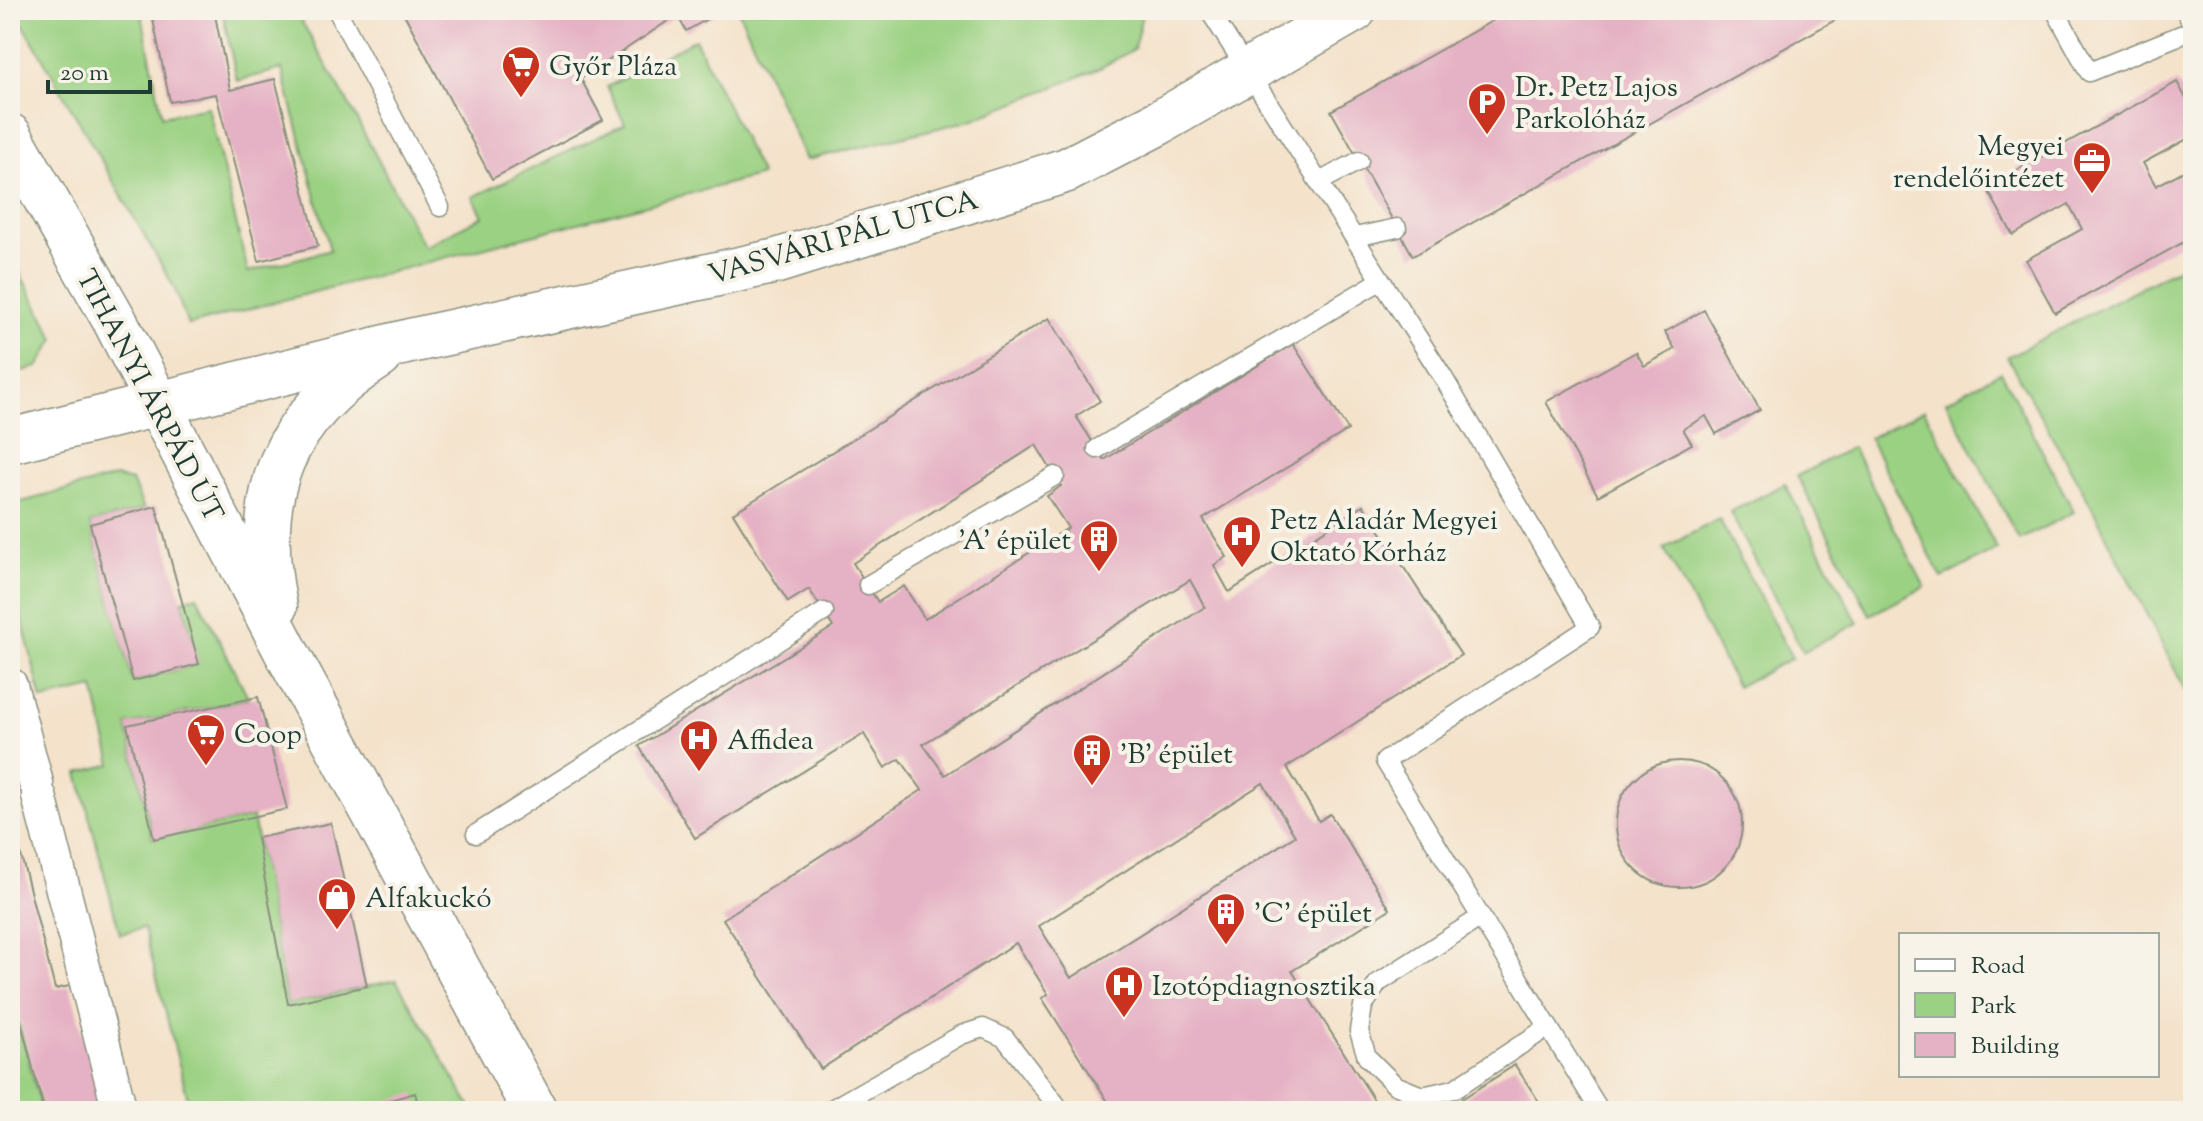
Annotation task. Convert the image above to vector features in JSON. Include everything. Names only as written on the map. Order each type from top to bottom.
[{"type":"street","name":"VASVÁRI PÁL UTCA","points":[[10,441],[410,341],[777,261],[1067,170],[1160,122],[1354,10]]},
{"type":"street","name":"TIHANYI ÁRPÁD ÚT","points":[[10,136],[115,321],[289,657],[535,1111]]},
{"type":"street","name":"TIHANYI ÁRPÁD ÚT","points":[[289,657],[278,619],[266,554],[270,498],[281,464],[300,425],[329,394],[364,366],[410,341]]},
{"type":"street","points":[[10,685],[120,1111]]},
{"type":"lane","points":[[337,10],[440,207]]},
{"type":"lane","points":[[1209,10],[1443,377],[1590,627],[1385,761],[1600,1111]]},
{"type":"lane","points":[[2055,10],[2089,72],[2193,27],[2185,10]]},
{"type":"lane","points":[[1319,182],[1359,161]]},
{"type":"lane","points":[[1355,237],[1397,228]]},
{"type":"lane","points":[[1097,449],[1380,281]]},
{"type":"lane","points":[[868,585],[1055,476]]},
{"type":"lane","points":[[476,834],[824,612]]},
{"type":"lane","points":[[1481,917],[1378,983],[1363,1006],[1359,1031],[1367,1057],[1395,1085],[1422,1096],[1454,1089],[1548,1027]]},
{"type":"lane","points":[[828,1111],[961,1035],[983,1028],[1005,1038],[1061,1111]]},
{"type":"green space","points":[[15,10],[141,10],[162,116],[208,107],[248,272],[330,250],[282,69],[237,81],[222,10],[295,10],[424,247],[483,216],[473,197],[625,124],[607,87],[695,39],[761,175],[188,325],[174,287]]},
{"type":"green space","points":[[738,10],[1143,10],[1134,49],[1098,69],[971,120],[806,160]]},
{"type":"green space","points":[[10,255],[55,339],[38,367],[10,374]]},
{"type":"green space","points":[[2193,260],[2193,705],[2085,494],[2007,357]]},
{"type":"green space","points":[[2001,372],[2074,512],[2019,540],[1946,401]]},
{"type":"green space","points":[[1924,410],[1997,549],[1942,578],[1869,438]]},
{"type":"green space","points":[[1852,447],[1925,587],[1870,615],[1797,476]]},
{"type":"green space","points":[[115,477],[132,481],[144,509],[90,524],[133,681],[198,664],[182,600],[197,596],[249,699],[127,725],[153,838],[253,817],[288,1004],[396,980],[473,1111],[191,1111],[144,928],[120,934],[78,773],[112,764],[94,688],[42,700],[10,571],[10,505]]},
{"type":"green space","points":[[1785,484],[1858,623],[1803,652],[1730,512]]},
{"type":"green space","points":[[1719,519],[1792,658],[1737,687],[1664,548]]},
{"type":"green space","points":[[10,1002],[13,1002],[42,1111],[10,1111]]},
{"type":"building","points":[[151,10],[214,10],[230,90],[275,79],[318,246],[259,261],[216,94],[170,102]]},
{"type":"building","name":"Győr Pláza","points":[[402,10],[723,10],[686,31],[677,15],[581,79],[603,120],[492,179]]},
{"type":"building","name":"Dr. Petz Lajos Parkolóház","points":[[1512,10],[1853,10],[1413,256],[1331,111]]},
{"type":"building","name":"Megyei rendelőintézet","points":[[2177,82],[2193,111],[2193,136],[2143,163],[2156,186],[2193,166],[2193,237],[2055,313],[2026,260],[2082,229],[2069,204],[2013,235],[1986,187]]},
{"type":"building","points":[[1704,310],[1760,410],[1716,434],[1706,416],[1683,429],[1692,444],[1598,496],[1546,402],[1636,352],[1644,366],[1675,349],[1665,332]]},
{"type":"building","points":[[1049,318],[1100,401],[1076,416],[1104,460],[1293,344],[1348,430],[1203,519],[1227,557],[1214,565],[1229,592],[1363,505],[1461,655],[1287,767],[1319,821],[1330,814],[1390,909],[1292,971],[1381,1111],[1114,1111],[1042,998],[1048,994],[1016,943],[821,1069],[723,919],[922,790],[900,759],[885,768],[864,734],[695,838],[639,746],[833,627],[809,589],[788,602],[733,513]],"holes":[[[1036,445],[1061,486],[1047,496],[1068,528],[925,619],[904,586],[878,602],[853,563]],[[1190,580],[1205,607],[945,775],[923,744]],[[1263,783],[1295,836],[1071,978],[1039,926]]]},
{"type":"building","points":[[156,506],[199,664],[133,681],[90,524]]},
{"type":"building","name":"Coop","points":[[258,697],[287,809],[154,839],[127,725]]},
{"type":"building","points":[[1679,761],[1703,766],[1723,780],[1737,800],[1742,824],[1737,848],[1723,868],[1703,882],[1679,887],[1655,882],[1635,868],[1621,848],[1616,824],[1621,800],[1635,780],[1655,766]]},
{"type":"building","points":[[10,812],[55,989],[70,986],[103,1111],[44,1111],[15,999],[10,1001]]},
{"type":"building","points":[[331,823],[367,986],[288,1004],[257,838]]},
{"type":"building","points":[[1515,1065],[1545,1111],[1443,1111]]},
{"type":"building","points":[[415,1093],[420,1111],[354,1111],[354,1110]]},
{"type":"place","name":"Győr Pláza","points":[[521,99]]},
{"type":"place","name":"Dr. Petz Lajos Parkolóház","points":[[1487,136]]},
{"type":"place","name":"Megyei rendelőintézet","points":[[2092,195]]},
{"type":"place","name":"Petz Aladár Megyei Oktató Kórház","points":[[1242,569]]},
{"type":"place","name":"'A' épület","points":[[1099,573]]},
{"type":"place","name":"Coop","points":[[206,767]]},
{"type":"place","name":"Affidea","points":[[699,773]]},
{"type":"place","name":"'B' épület","points":[[1092,787]]},
{"type":"place","name":"Alfakuckó","points":[[337,931]]},
{"type":"place","name":"'C' épület","points":[[1226,946]]},
{"type":"place","name":"Izotópdiagnosztika","points":[[1124,1019]]}]
